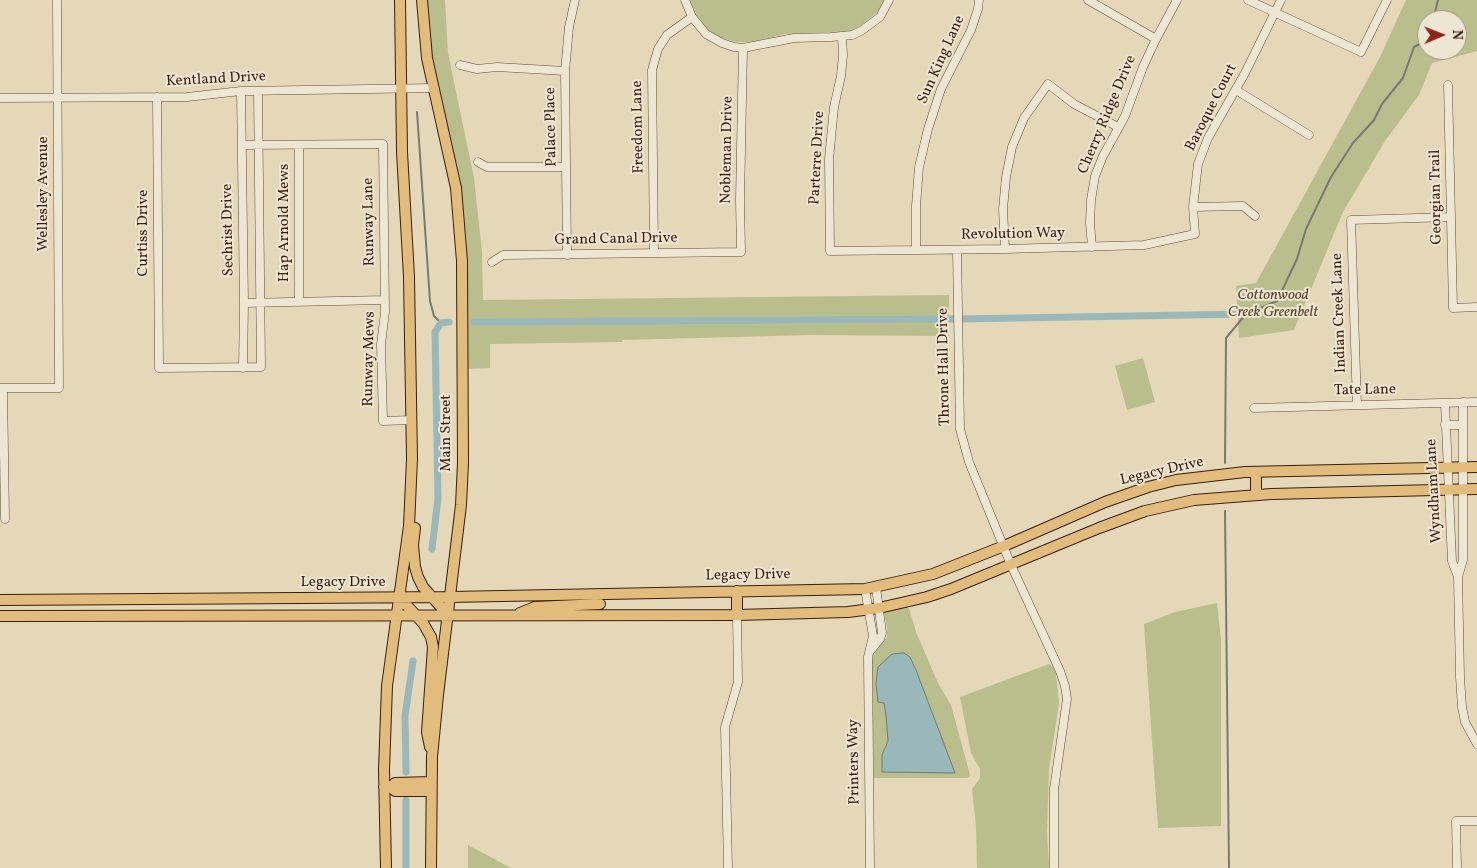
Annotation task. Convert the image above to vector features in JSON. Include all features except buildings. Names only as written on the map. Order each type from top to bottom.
[{"type":"main road","points":[[386,868],[388,787],[387,686],[409,526],[412,459],[409,277],[402,152],[400,0]]},
{"type":"main road","name":"Main Street","points":[[422,0],[426,58],[456,188],[462,261],[463,463],[461,505],[432,758],[431,868]]},
{"type":"main road","points":[[412,459],[417,479],[413,545],[416,567],[422,586],[449,616]]},
{"type":"main road","name":"Legacy Drive","points":[[0,600],[399,597],[600,599],[737,591],[870,588],[933,574],[1004,546],[1105,502],[1148,487],[1210,475],[1256,472],[1477,467]]},
{"type":"main road","points":[[1256,472],[1256,494]]},
{"type":"main road","points":[[0,616],[396,617],[836,613],[874,609],[927,597],[1145,511],[1194,500],[1256,494],[1477,489]]},
{"type":"main road","points":[[737,591],[737,615]]},
{"type":"main road","points":[[399,597],[418,616],[431,637],[433,647],[427,732],[432,758]]},
{"type":"main road","points":[[254,598],[254,616]]},
{"type":"main road","points":[[106,599],[106,616]]},
{"type":"main road","points":[[512,616],[535,607],[600,599],[600,616]]},
{"type":"main road","points":[[388,787],[395,791],[431,786]]},
{"type":"street","name":"Wellesley Avenue","points":[[2,388],[59,388],[57,0]]},
{"type":"street","name":"Palace Place","points":[[567,255],[565,72],[569,27],[575,0]]},
{"type":"street","points":[[685,0],[692,17],[706,34],[722,43],[743,48],[794,38],[842,37],[861,31],[880,17],[889,0]]},
{"type":"street","name":"Sun King Lane","points":[[916,250],[916,196],[919,167],[928,129],[941,89],[972,30],[979,0]]},
{"type":"street","points":[[1088,0],[1156,39]]},
{"type":"street","name":"Cherry Ridge Drive","points":[[1092,247],[1090,223],[1095,176],[1103,156],[1125,116],[1143,67],[1156,39],[1177,0]]},
{"type":"street","points":[[1248,0],[1362,52],[1387,0]]},
{"type":"street","name":"Baroque Court","points":[[1195,234],[1193,207],[1198,164],[1208,138],[1236,90],[1281,0]]},
{"type":"street","name":"Freedom Lane","points":[[654,253],[652,70],[658,50],[667,35],[692,17]]},
{"type":"street","name":"Parterre Drive","points":[[830,251],[829,158],[834,107],[841,76],[842,37]]},
{"type":"street","name":"Nobleman Drive","points":[[741,252],[740,200],[743,48]]},
{"type":"street","points":[[460,65],[477,69],[497,67],[565,72]]},
{"type":"street","points":[[1005,249],[1003,209],[1006,177],[1012,147],[1024,118],[1048,84],[1074,104],[1118,127]]},
{"type":"street","name":"Georgian Trail","points":[[1448,85],[1453,308],[1477,307]]},
{"type":"street","name":"Kentland Drive","points":[[0,98],[190,97],[241,91],[434,88]]},
{"type":"street","points":[[1236,90],[1309,135]]},
{"type":"street","name":"Sechrist Drive","points":[[241,91],[243,368],[261,367],[258,91]]},
{"type":"street","name":"Curtiss Drive","points":[[157,97],[159,368],[243,368]]},
{"type":"street","name":"Runway Lane","points":[[299,145],[383,144],[385,300]]},
{"type":"street","points":[[242,145],[299,145]]},
{"type":"street","name":"Hap Arnold Mews","points":[[299,145],[299,302]]},
{"type":"street","points":[[478,162],[486,167],[566,167]]},
{"type":"street","points":[[1193,207],[1243,206],[1255,216]]},
{"type":"street","name":"Indian Creek Lane","points":[[1356,405],[1350,220],[1451,217]]},
{"type":"street","name":"Revolution Way","points":[[830,251],[1144,245],[1195,234]]},
{"type":"street","name":"Throne Hall Drive","points":[[957,250],[960,429],[969,462],[1011,564],[1065,686],[1067,699],[1054,789],[1054,868]]},
{"type":"street","name":"Grand Canal Drive","points":[[492,262],[503,255],[741,252]]},
{"type":"street","points":[[244,303],[385,300]]},
{"type":"street","name":"Runway Mews","points":[[385,300],[381,345],[383,421],[411,420]]},
{"type":"street","points":[[2,388],[5,519]]},
{"type":"street","name":"Wyndham Lane","points":[[1463,402],[1463,560],[1458,577],[1462,707],[1465,722],[1477,744]]},
{"type":"street","name":"Tate Lane","points":[[1254,408],[1477,402]]},
{"type":"street","name":"Wyndham Lane","points":[[1445,403],[1446,467],[1449,490],[1452,561],[1458,577]]},
{"type":"street","points":[[1445,425],[1463,424]]},
{"type":"street","name":"Printers Way","points":[[870,588],[874,609],[868,656],[870,868]]},
{"type":"street","points":[[728,868],[725,727],[738,682],[737,615]]},
{"type":"street","points":[[1457,868],[1456,821],[1477,821]]},
{"type":"green space","points":[[427,0],[445,0],[448,53],[474,178],[482,252],[483,300],[949,295],[949,336],[811,335],[622,340],[622,342],[490,344],[490,368],[465,369],[464,252],[433,72]]},
{"type":"green space","points":[[690,0],[884,0],[879,10],[873,16],[851,31],[785,34],[752,42],[736,42],[719,37],[707,29],[697,16]]},
{"type":"green space","name":"Cottonwood Creek Greenbelt","points":[[1406,0],[1477,0],[1477,51],[1467,54],[1467,10],[1417,10],[1417,60],[1443,60],[1432,63],[1419,95],[1385,141],[1343,212],[1294,330],[1239,338],[1236,286],[1256,283],[1380,57]]},
{"type":"green space","points":[[1143,358],[1155,402],[1127,410],[1115,366]]},
{"type":"green space","points":[[1217,603],[1221,640],[1221,826],[1158,828],[1144,624],[1175,612]]},
{"type":"green space","points":[[909,608],[916,632],[938,683],[951,705],[969,771],[970,776],[967,778],[874,778],[872,660],[874,652],[881,642],[887,638],[884,613],[891,609]]},
{"type":"green space","points":[[1049,664],[1053,667],[1056,674],[1059,703],[1049,769],[1047,832],[1049,868],[977,868],[976,827],[972,789],[980,778],[980,769],[971,753],[960,697]]},
{"type":"green space","points":[[468,845],[511,868],[468,868]]},
{"type":"water","points":[[904,653],[910,657],[916,670],[955,773],[882,772],[882,755],[888,741],[884,703],[878,702],[876,684],[878,667],[892,654]]},
{"type":"waterway","points":[[1436,10],[1438,0]]},
{"type":"waterway","points":[[1225,463],[1226,338],[1246,314],[1277,301],[1297,259],[1306,229],[1331,177],[1353,143],[1374,120],[1382,104],[1403,78],[1414,47],[1417,45]]},
{"type":"waterway","points":[[417,112],[430,301],[434,316],[441,323]]},
{"type":"waterway","points":[[474,322],[959,319],[1246,314]]},
{"type":"waterway","points":[[432,549],[438,498],[435,332],[441,323],[449,322]]},
{"type":"waterway","points":[[1225,511],[1229,868]]},
{"type":"waterway","points":[[406,772],[405,716],[413,661]]},
{"type":"waterway","points":[[406,800],[406,868]]}]
